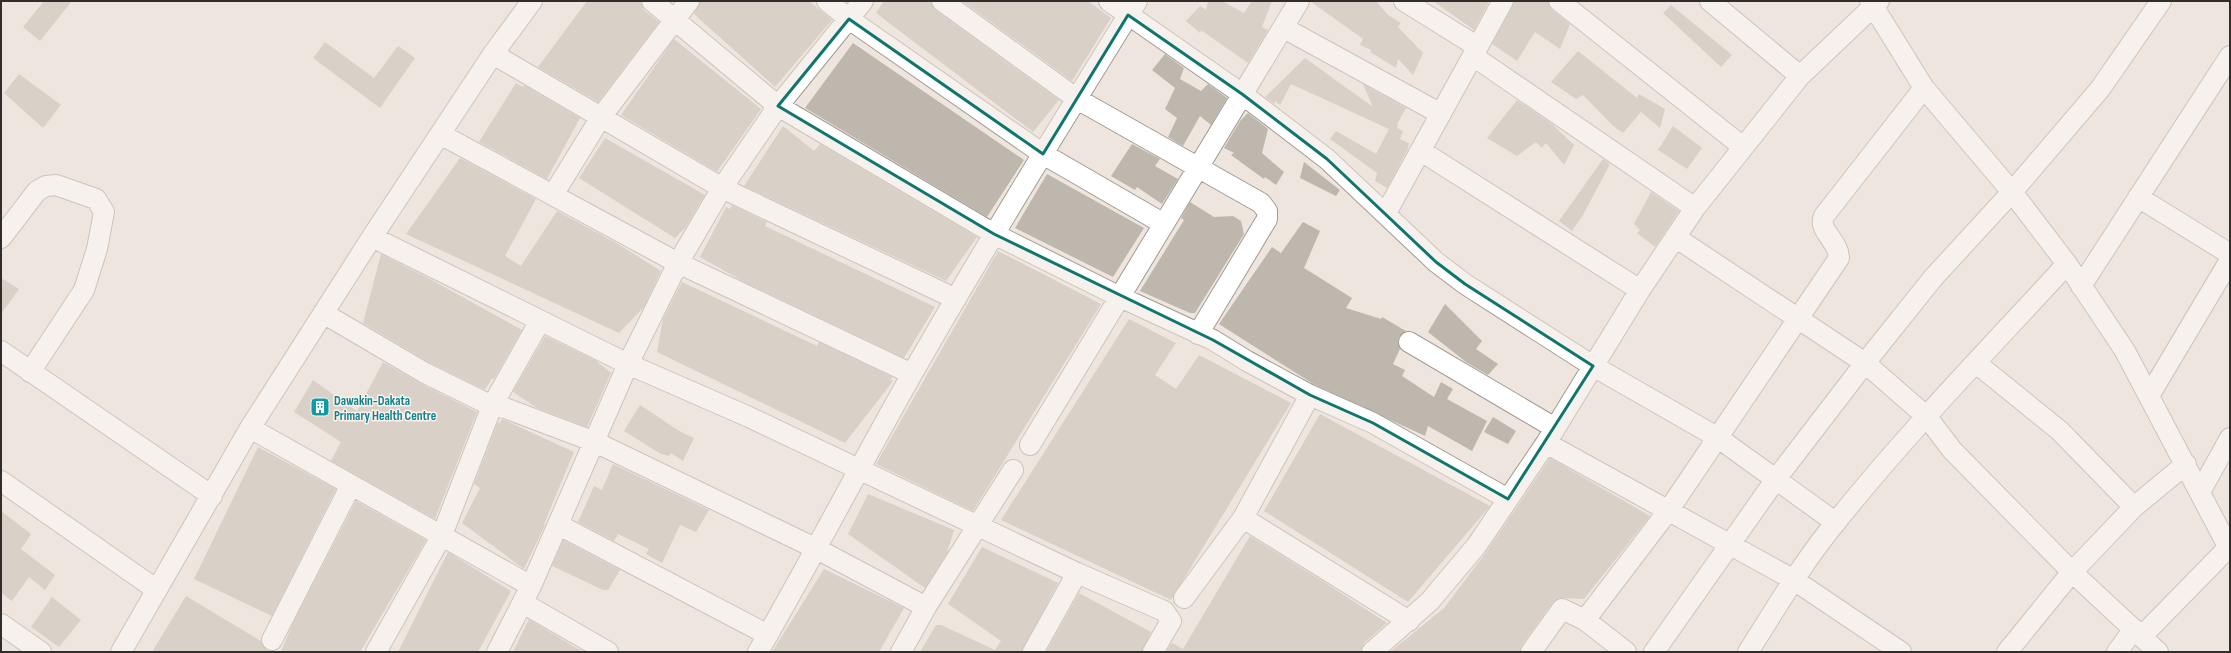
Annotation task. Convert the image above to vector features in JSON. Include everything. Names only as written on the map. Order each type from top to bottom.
[{"type":"street","points":[[121,652],[250,428],[372,237],[440,134],[493,54],[532,1]]},
{"type":"street","points":[[652,1],[778,106],[994,234],[1198,334],[1310,395],[1373,424],[1508,499]]},
{"type":"street","points":[[553,195],[601,117],[689,1]]},
{"type":"street","points":[[827,1],[849,19],[1043,154],[1164,224]]},
{"type":"street","points":[[497,652],[527,594],[559,525],[628,364],[678,263],[722,188],[778,106],[862,1]]},
{"type":"street","points":[[942,1],[1077,99],[1261,203],[1267,211],[1267,219],[1198,334]]},
{"type":"street","points":[[1109,1],[1133,8],[1327,159],[1386,213],[1436,262],[1465,284],[1593,366],[1717,437],[1836,522]]},
{"type":"street","points":[[1030,445],[1299,1]]},
{"type":"street","points":[[1404,1],[1695,208]]},
{"type":"street","points":[[1386,213],[1503,1]]},
{"type":"street","points":[[1559,1],[1743,147]]},
{"type":"street","points":[[1710,1],[1800,76]]},
{"type":"street","points":[[1654,652],[1776,479],[1865,363],[1933,278],[2012,192],[2100,89],[2161,1]]},
{"type":"street","points":[[1372,652],[1430,601],[1478,545],[1550,435],[1640,290],[1695,208],[1800,76],[1874,3],[1924,88],[2012,192],[2067,264],[2125,351],[2186,464],[2229,549],[2117,652]]},
{"type":"street","points":[[559,525],[763,644],[817,549],[912,374],[994,234],[1133,8]]},
{"type":"street","points":[[1284,28],[1441,114]]},
{"type":"street","points":[[493,54],[722,188],[956,299]]},
{"type":"street","points":[[2081,286],[2230,56]]},
{"type":"street","points":[[1585,620],[1668,511],[1839,258],[1839,250],[1823,228],[1821,221],[1924,88]]},
{"type":"street","points":[[440,134],[678,263],[912,374]]},
{"type":"street","points":[[1421,151],[1640,290]]},
{"type":"street","points":[[1,238],[37,192],[46,186],[56,185],[96,199],[104,212],[97,249],[84,290],[30,372]]},
{"type":"street","points":[[2138,197],[2230,254]]},
{"type":"street","points":[[372,237],[628,364],[749,417],[1077,573],[1164,612],[1169,616],[1171,621],[1153,652]]},
{"type":"street","points":[[1675,237],[1797,320],[1865,363],[1927,417],[1952,450],[2072,572],[2158,652]]},
{"type":"street","points":[[2149,396],[2230,260]]},
{"type":"street","points":[[1748,652],[1794,580],[1836,522],[1927,417],[2067,264]]},
{"type":"street","points":[[323,314],[426,373],[492,406],[505,408],[595,442],[817,549],[926,607]]},
{"type":"street","points":[[376,652],[442,535],[492,406],[540,321]]},
{"type":"street","points":[[1409,342],[1668,511],[1794,580],[1890,648]]},
{"type":"street","points":[[1,351],[212,496]]},
{"type":"street","points":[[1976,363],[2060,431],[2134,507]]},
{"type":"street","points":[[1184,598],[1243,518],[1310,395]]},
{"type":"street","points":[[250,428],[442,535],[608,652]]},
{"type":"street","points":[[2200,492],[2230,438]]},
{"type":"street","points":[[2007,652],[2072,572],[2134,507],[2186,464]]},
{"type":"street","points":[[901,652],[926,607],[1013,470]]},
{"type":"street","points":[[1,481],[157,590]]},
{"type":"street","points":[[272,640],[351,485]]},
{"type":"street","points":[[1243,518],[1409,621]]},
{"type":"street","points":[[1033,652],[1077,573]]},
{"type":"street","points":[[1531,652],[1562,609],[1585,620],[1626,652]]},
{"type":"street","points":[[1,624],[42,652]]},
{"type":"highlighted area","points":[[1128,15],[1242,94],[1327,159],[1436,262],[1465,284],[1593,366],[1508,499],[1373,423],[1310,395],[1213,340],[994,234],[778,106],[849,19],[1043,154]]},
{"type":"building","points":[[44,1],[72,1],[40,41],[23,27]]},
{"type":"building","points":[[587,1],[641,1],[644,10],[659,22],[598,102],[538,67]]},
{"type":"building","points":[[700,1],[809,1],[832,20],[775,87],[694,14]]},
{"type":"building","points":[[884,1],[931,1],[935,10],[1059,100],[1033,132],[876,13]]},
{"type":"building","points":[[962,1],[1088,1],[1111,18],[1072,81]]},
{"type":"building","points":[[1208,1],[1222,1],[1244,13],[1252,1],[1272,1],[1262,27],[1268,30],[1248,63],[1201,30],[1200,33],[1186,21],[1200,6],[1206,10]]},
{"type":"building","points":[[1310,1],[1376,1],[1388,15],[1401,23],[1398,27],[1423,53],[1413,75],[1398,59],[1396,68],[1370,52],[1371,50],[1360,45],[1363,39]]},
{"type":"building","points":[[1433,1],[1489,1],[1489,2],[1474,30]]},
{"type":"building","points":[[1515,1],[1548,1],[1552,10],[1570,24],[1560,49],[1535,32],[1517,61],[1492,44]]},
{"type":"building","points":[[1671,5],[1732,55],[1721,67],[1663,13]]},
{"type":"building","points":[[674,39],[761,109],[717,172],[621,115]]},
{"type":"building","points":[[325,42],[374,78],[398,46],[415,58],[380,108],[313,58]]},
{"type":"building","points":[[853,43],[1024,160],[987,217],[805,108]]},
{"type":"building","points":[[1578,51],[1637,98],[1639,94],[1665,109],[1660,128],[1641,112],[1623,133],[1612,125],[1583,95],[1576,99],[1551,82]]},
{"type":"building","points":[[1165,54],[1184,68],[1180,79],[1201,91],[1208,84],[1227,98],[1211,125],[1200,116],[1183,146],[1168,137],[1177,118],[1165,109],[1175,88],[1152,70]]},
{"type":"building","points":[[1305,58],[1373,107],[1363,84],[1406,108],[1397,124],[1397,128],[1403,131],[1400,139],[1409,143],[1408,149],[1387,188],[1375,181],[1377,173],[1330,139],[1336,131],[1376,154],[1389,129],[1291,84],[1280,105],[1275,101],[1275,104],[1265,97]]},
{"type":"building","points":[[19,74],[61,105],[43,128],[4,93]]},
{"type":"building","points":[[516,83],[523,87],[524,85],[580,118],[547,179],[479,142]]},
{"type":"building","points":[[1517,100],[1552,124],[1574,145],[1564,165],[1546,143],[1542,148],[1536,142],[1517,156],[1487,138]]},
{"type":"building","points":[[1248,113],[1268,129],[1262,153],[1284,172],[1276,185],[1265,177],[1264,179],[1231,155],[1234,153],[1224,148],[1240,121]]},
{"type":"building","points":[[783,126],[814,151],[820,144],[977,237],[946,281],[744,186]]},
{"type":"building","points":[[1673,126],[1702,148],[1687,169],[1658,150]]},
{"type":"building","points":[[605,138],[705,195],[685,228],[675,238],[579,178]]},
{"type":"building","points":[[1132,144],[1160,159],[1155,166],[1178,179],[1162,204],[1137,187],[1135,190],[1111,176]]},
{"type":"building","points":[[460,158],[536,199],[505,256],[521,266],[557,211],[618,244],[661,271],[644,307],[619,333],[406,234]]},
{"type":"building","points":[[1603,159],[1610,164],[1583,215],[1572,231],[1559,221]]},
{"type":"building","points":[[1304,162],[1340,190],[1336,196],[1300,178]]},
{"type":"building","points":[[1047,174],[1144,228],[1113,277],[1015,228]]},
{"type":"building","points":[[1651,192],[1679,211],[1655,247],[1637,233],[1640,230],[1634,224]]},
{"type":"building","points":[[1190,202],[1214,217],[1233,216],[1241,221],[1244,234],[1195,313],[1190,313],[1140,291],[1184,220],[1181,218]]},
{"type":"building","points":[[732,205],[767,222],[765,226],[935,307],[904,358],[746,283],[700,257],[726,207],[730,209]]},
{"type":"building","points":[[1303,222],[1320,231],[1304,268],[1352,298],[1346,308],[1381,319],[1382,317],[1406,331],[1399,337],[1398,342],[1400,349],[1393,364],[1405,370],[1402,376],[1434,397],[1441,382],[1453,389],[1447,399],[1487,421],[1472,451],[1428,426],[1425,436],[1315,385],[1219,324],[1272,247],[1281,253]]},
{"type":"building","points":[[998,251],[1101,304],[973,511],[876,464]]},
{"type":"building","points":[[381,254],[522,330],[494,379],[492,378],[485,390],[430,363],[363,323]]},
{"type":"building","points":[[1,278],[19,289],[1,314]]},
{"type":"building","points":[[682,282],[817,346],[819,342],[892,377],[891,380],[893,381],[845,443],[657,352],[663,319]]},
{"type":"building","points":[[1445,304],[1482,341],[1476,349],[1498,364],[1488,375],[1466,362],[1428,332]]},
{"type":"building","points":[[1129,319],[1176,343],[1155,375],[1176,389],[1199,355],[1291,403],[1171,600],[1001,520]]},
{"type":"building","points":[[545,336],[595,360],[611,373],[587,427],[537,408],[513,392]]},
{"type":"building","points":[[383,362],[477,412],[435,519],[331,461],[341,442],[294,412],[313,380],[357,411]]},
{"type":"building","points":[[640,405],[679,431],[694,438],[683,461],[671,453],[669,456],[661,454],[624,431]]},
{"type":"building","points":[[1320,414],[1490,506],[1408,602],[1264,511]]},
{"type":"building","points":[[1493,417],[1516,431],[1508,444],[1484,432]]},
{"type":"building","points":[[502,419],[574,452],[544,524],[545,525],[524,569],[462,523],[480,488],[474,484],[498,422],[500,423]]},
{"type":"building","points":[[258,447],[336,489],[272,616],[194,579]]},
{"type":"building","points":[[1550,458],[1650,516],[1584,599],[1561,598],[1553,602],[1522,645],[1520,652],[1390,652],[1444,608],[1487,551]]},
{"type":"building","points":[[613,464],[709,510],[696,532],[680,525],[662,563],[646,554],[649,549],[618,534],[614,541],[578,522],[594,486],[602,490]]},
{"type":"building","points":[[868,494],[954,530],[947,553],[925,588],[848,534]]},
{"type":"building","points":[[356,501],[426,540],[360,652],[281,652],[292,625]]},
{"type":"building","points":[[1,511],[31,534],[21,549],[55,575],[45,590],[29,577],[12,601],[1,593]]},
{"type":"building","points":[[1250,536],[1387,623],[1364,643],[1361,652],[1166,652],[1172,643],[1183,649]]},
{"type":"building","points":[[563,540],[620,570],[608,590],[603,590],[552,566]]},
{"type":"building","points":[[982,547],[1058,583],[1022,652],[920,652],[936,625],[941,625],[995,650],[1001,641],[948,604]]},
{"type":"building","points":[[448,552],[511,591],[478,652],[398,652]]},
{"type":"building","points":[[824,569],[904,608],[879,652],[772,652]]},
{"type":"building","points":[[1079,593],[1151,632],[1142,652],[1046,652]]},
{"type":"building","points":[[186,596],[261,641],[266,650],[278,652],[152,652]]},
{"type":"building","points":[[52,597],[81,620],[59,647],[31,627]]},
{"type":"building","points":[[529,619],[545,629],[583,652],[513,652]]},
{"type":"place","name":"Dawakin-Dakata Primary Health Centre","points":[[320,407]]}]
